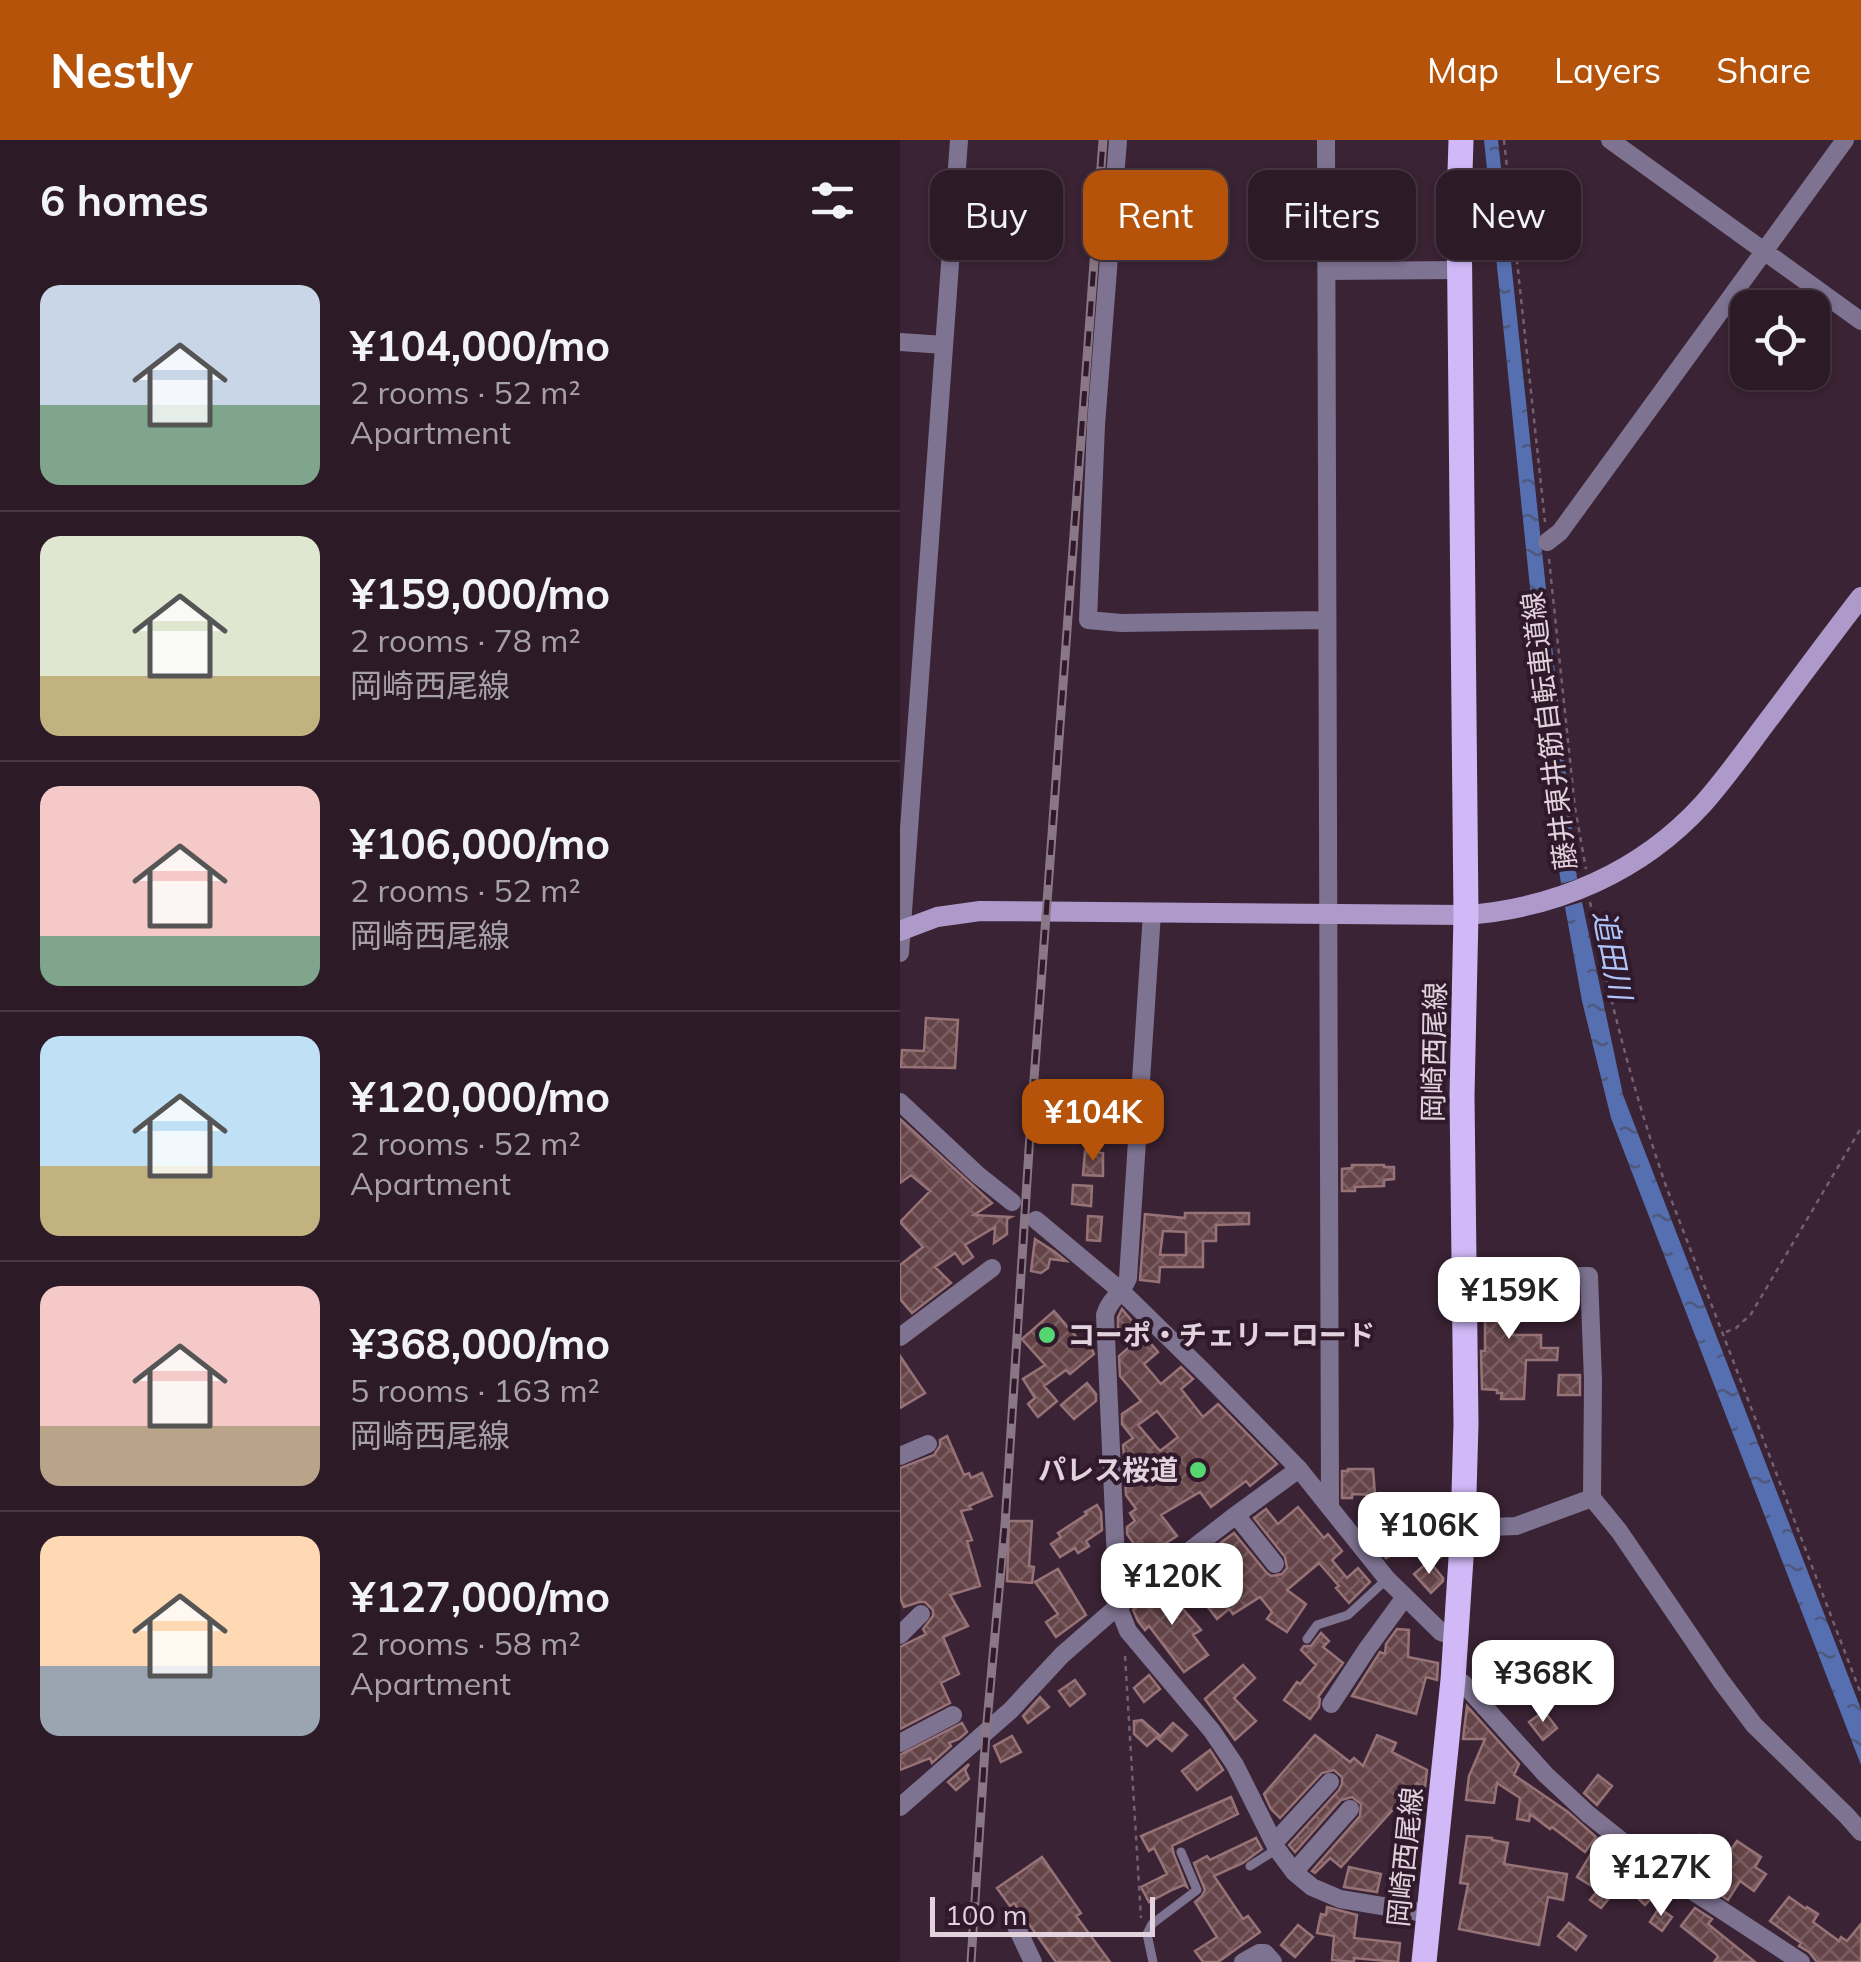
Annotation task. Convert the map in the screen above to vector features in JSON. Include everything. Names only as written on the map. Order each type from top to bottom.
[{"type":"main road","name":"岡崎西尾線","points":[[1424,1962],[1453,1680],[1466,1424],[1461,140]]},
{"type":"street","points":[[900,953],[960,140]]},
{"type":"street","points":[[1118,140],[1096,425],[1088,620],[1326,620]]},
{"type":"street","points":[[1326,140],[1330,1506]]},
{"type":"street","points":[[1610,140],[1861,321]]},
{"type":"street","points":[[1548,542],[1560,532],[1845,140]]},
{"type":"street","points":[[1327,271],[1461,270]]},
{"type":"street","points":[[900,342],[944,345]]},
{"type":"street","points":[[902,930],[937,917],[980,911],[1466,914],[1490,913],[1560,898],[1587,888],[1636,860],[1700,806],[1861,597]]},
{"type":"street","points":[[900,659],[922,661]]},
{"type":"street","points":[[1152,913],[1128,1278],[1110,1301],[1105,1315],[1118,1606],[1128,1631],[1212,1731],[1235,1765],[1275,1846],[1294,1872],[1312,1887],[1340,1899],[1430,1914]]},
{"type":"street","points":[[900,1102],[1012,1202]]},
{"type":"street","points":[[1036,1220],[1121,1291],[1299,1469],[1387,1579],[1441,1632],[1455,1637]]},
{"type":"street","points":[[900,1337],[992,1268]]},
{"type":"street","points":[[1466,1277],[1590,1276],[1592,1498],[1754,1725],[1861,1832]]},
{"type":"street","points":[[900,1456],[928,1444]]},
{"type":"street","points":[[900,1807],[1012,1710],[1062,1655],[1118,1606],[1299,1469]]},
{"type":"street","points":[[1463,1528],[1516,1526],[1592,1498]]},
{"type":"street","points":[[1236,1514],[1275,1564]]},
{"type":"street","points":[[1331,1704],[1405,1597]]},
{"type":"street","points":[[900,1635],[921,1614]]},
{"type":"street","points":[[1453,1680],[1464,1682],[1546,1774],[1588,1814],[1648,1862],[1802,1962]]},
{"type":"street","points":[[900,1743],[953,1715]]},
{"type":"street","points":[[1275,1846],[1330,1782]]},
{"type":"street","points":[[1294,1872],[1350,1809]]},
{"type":"street","points":[[1015,1924],[1033,1962]]},
{"type":"street","points":[[1244,1962],[1265,1953],[1273,1962]]},
{"type":"lane","points":[[1307,1639],[1317,1626],[1348,1615],[1387,1579]]},
{"type":"lane","points":[[1305,1618],[1317,1626]]},
{"type":"lane","points":[[1250,1866],[1275,1846]]},
{"type":"lane","points":[[1153,1962],[1148,1930],[1197,1890],[1181,1852]]},
{"type":"path","name":"藤井東井筋自転車道線","points":[[1504,140],[1575,808],[1609,997],[1666,1186],[1861,1694]]},
{"type":"path","points":[[1723,1333],[1736,1328],[1751,1314],[1861,1128]]},
{"type":"path","points":[[1128,1631],[1124,1663],[1142,1928],[1148,1930]]},
{"type":"water","points":[[1484,140],[1498,140],[1501,170],[1487,170]]},
{"type":"water","points":[[1496,260],[1511,260],[1577,879],[1561,884]]},
{"type":"water","points":[[1582,902],[1623,1095],[1861,1709],[1861,1765],[1611,1118],[1582,1001],[1565,907]]},
{"type":"building","points":[[926,1018],[958,1020],[955,1068],[901,1067],[902,1050],[924,1051]]},
{"type":"building","points":[[900,1119],[992,1203],[974,1215],[1011,1217],[1007,1219],[1007,1234],[994,1243],[995,1227],[965,1245],[973,1257],[963,1264],[955,1253],[935,1267],[951,1283],[912,1313],[900,1299],[900,1265],[923,1247],[900,1222],[930,1191],[911,1175],[900,1183]]},
{"type":"building","points":[[1085,1151],[1103,1153],[1103,1176],[1083,1175]]},
{"type":"building","points":[[1352,1165],[1394,1167],[1394,1179],[1384,1180],[1384,1186],[1342,1191],[1342,1169]]},
{"type":"building","points":[[1073,1185],[1092,1186],[1091,1206],[1072,1204]]},
{"type":"building","points":[[1185,1213],[1249,1213],[1249,1224],[1216,1225],[1216,1241],[1203,1241],[1203,1267],[1160,1267],[1159,1282],[1140,1280],[1145,1214],[1185,1218]],"holes":[[[1163,1231],[1186,1232],[1186,1255],[1160,1255]]]},
{"type":"building","points":[[1088,1216],[1102,1217],[1100,1241],[1087,1240]]},
{"type":"building","points":[[1035,1239],[1066,1261],[1050,1259],[1048,1268],[1041,1273],[1031,1271]]},
{"type":"building","points":[[1481,1289],[1540,1289],[1540,1310],[1513,1310],[1513,1335],[1541,1335],[1541,1348],[1558,1348],[1557,1360],[1526,1360],[1524,1399],[1501,1399],[1502,1393],[1497,1390],[1482,1389],[1485,1317],[1481,1317]]},
{"type":"building","points":[[1122,1309],[1158,1352],[1144,1364],[1161,1384],[1181,1367],[1193,1379],[1181,1389],[1203,1417],[1218,1404],[1277,1464],[1250,1486],[1246,1481],[1211,1507],[1200,1492],[1161,1515],[1177,1536],[1129,1578],[1128,1557],[1137,1548],[1127,1534],[1127,1527],[1135,1521],[1130,1513],[1136,1509],[1126,1495],[1125,1476],[1134,1469],[1124,1455],[1123,1445],[1133,1438],[1122,1424],[1122,1414],[1141,1401],[1120,1376],[1119,1356],[1134,1343],[1118,1328]],"holes":[[[1157,1411],[1178,1437],[1160,1451],[1138,1425]]]},
{"type":"building","points":[[1054,1311],[1080,1341],[1093,1329],[1094,1354],[1070,1374],[1066,1370],[1044,1386],[1057,1401],[1038,1417],[1028,1404],[1035,1398],[1023,1379],[1045,1365],[1022,1339]]},
{"type":"building","points":[[900,1356],[925,1393],[900,1408]]},
{"type":"building","points":[[1559,1375],[1580,1375],[1580,1395],[1558,1395]]},
{"type":"building","points":[[1087,1383],[1096,1394],[1096,1401],[1074,1419],[1061,1405]]},
{"type":"building","points":[[947,1436],[964,1475],[969,1473],[971,1478],[982,1473],[992,1496],[961,1511],[972,1540],[967,1541],[980,1586],[950,1595],[968,1626],[943,1637],[959,1674],[941,1683],[950,1703],[900,1729],[900,1647],[926,1634],[923,1629],[933,1610],[925,1602],[904,1607],[900,1598],[900,1468],[934,1455],[940,1440]]},
{"type":"building","points":[[1373,1469],[1375,1495],[1352,1494],[1352,1498],[1342,1498],[1342,1471]]},
{"type":"building","points":[[1404,1502],[1405,1506],[1433,1504],[1432,1519],[1441,1557],[1423,1561],[1418,1541],[1386,1558],[1359,1523]]},
{"type":"building","points":[[1097,1505],[1102,1530],[1086,1541],[1089,1546],[1078,1553],[1075,1548],[1060,1557],[1051,1544],[1061,1537],[1058,1533]]},
{"type":"building","points":[[1298,1507],[1324,1538],[1328,1534],[1342,1551],[1332,1560],[1347,1578],[1358,1568],[1370,1582],[1349,1603],[1319,1563],[1287,1590],[1306,1604],[1287,1632],[1267,1619],[1272,1612],[1260,1597],[1233,1614],[1229,1609],[1217,1619],[1186,1579],[1218,1550],[1215,1547],[1234,1533],[1266,1572],[1271,1576],[1282,1574],[1287,1568],[1285,1557],[1254,1518],[1266,1509],[1278,1524]]},
{"type":"building","points":[[1009,1521],[1032,1521],[1032,1583],[1007,1581]]},
{"type":"building","points":[[1429,1561],[1443,1578],[1431,1593],[1414,1574]]},
{"type":"building","points":[[1058,1569],[1086,1615],[1056,1637],[1046,1622],[1058,1614],[1035,1582]]},
{"type":"building","points":[[1164,1587],[1201,1630],[1193,1635],[1208,1655],[1184,1672],[1149,1626],[1145,1630],[1133,1610]]},
{"type":"building","points":[[1397,1629],[1409,1630],[1408,1657],[1438,1663],[1437,1680],[1426,1677],[1416,1714],[1352,1696],[1380,1652],[1385,1654],[1386,1644]]},
{"type":"building","points":[[1321,1633],[1329,1641],[1323,1647],[1343,1663],[1318,1697],[1319,1707],[1310,1719],[1284,1700],[1316,1665],[1301,1650],[1311,1646]]},
{"type":"building","points":[[1243,1665],[1255,1678],[1234,1698],[1256,1721],[1235,1740],[1205,1699]]},
{"type":"building","points":[[1149,1675],[1160,1689],[1144,1702],[1134,1688]]},
{"type":"building","points":[[1075,1680],[1085,1694],[1070,1706],[1059,1691]]},
{"type":"building","points":[[1040,1697],[1049,1707],[1028,1723],[1023,1716]]},
{"type":"building","points":[[1467,1706],[1519,1764],[1514,1775],[1568,1812],[1596,1837],[1585,1852],[1530,1814],[1529,1821],[1517,1819],[1520,1798],[1497,1783],[1494,1803],[1466,1800],[1469,1776],[1485,1739],[1463,1739]]},
{"type":"building","points":[[1544,1711],[1557,1728],[1543,1740],[1529,1722]]},
{"type":"building","points":[[1142,1720],[1159,1735],[1147,1746],[1134,1734],[1134,1721]]},
{"type":"building","points":[[962,1723],[967,1732],[949,1743],[951,1746],[932,1763],[930,1758],[900,1770],[900,1755]]},
{"type":"building","points":[[1173,1723],[1187,1735],[1172,1751],[1158,1739]]},
{"type":"building","points":[[1315,1735],[1350,1762],[1354,1758],[1363,1766],[1377,1735],[1396,1743],[1392,1752],[1427,1770],[1425,1787],[1417,1783],[1341,1867],[1330,1858],[1315,1873],[1312,1871],[1360,1816],[1361,1804],[1352,1797],[1341,1800],[1295,1852],[1289,1845],[1339,1790],[1342,1777],[1334,1770],[1322,1773],[1280,1818],[1264,1794]]},
{"type":"building","points":[[1012,1736],[1021,1752],[1001,1762],[994,1746]]},
{"type":"building","points":[[1210,1750],[1223,1770],[1197,1790],[1182,1771]]},
{"type":"building","points":[[969,1764],[965,1770],[969,1779],[956,1790],[948,1782]]},
{"type":"building","points":[[1598,1775],[1612,1786],[1597,1805],[1584,1793]]},
{"type":"building","points":[[1231,1797],[1238,1814],[1172,1846],[1187,1887],[1149,1902],[1141,1887],[1167,1874],[1154,1848],[1149,1851],[1141,1836]]},
{"type":"building","points":[[1701,1835],[1730,1851],[1737,1841],[1761,1857],[1755,1867],[1766,1874],[1754,1891],[1740,1881],[1728,1900],[1681,1869]]},
{"type":"building","points":[[1467,1836],[1508,1843],[1504,1864],[1567,1874],[1563,1900],[1548,1897],[1539,1945],[1459,1929],[1468,1884],[1460,1883]]},
{"type":"building","points":[[1256,1838],[1262,1849],[1214,1876],[1243,1919],[1248,1916],[1260,1932],[1218,1962],[1203,1962],[1195,1951],[1217,1937],[1195,1902],[1205,1890],[1194,1863],[1207,1856],[1210,1860]]},
{"type":"building","points":[[1595,1847],[1612,1858],[1603,1873],[1619,1886],[1601,1908],[1590,1900],[1598,1890],[1577,1877]]},
{"type":"building","points":[[1042,1857],[1081,1913],[1076,1916],[1110,1962],[1056,1962],[1014,1903],[1010,1906],[997,1888]]},
{"type":"building","points":[[1349,1867],[1381,1874],[1377,1892],[1344,1887]]},
{"type":"building","points":[[1646,1877],[1659,1890],[1645,1905],[1631,1892]]},
{"type":"building","points":[[1789,1897],[1818,1914],[1813,1922],[1839,1941],[1841,1937],[1847,1941],[1861,1924],[1861,1962],[1817,1962],[1799,1946],[1801,1943],[1770,1921]]},
{"type":"building","points":[[1327,1907],[1357,1915],[1354,1938],[1400,1943],[1398,1962],[1332,1960],[1334,1936],[1317,1933],[1321,1914],[1326,1915]]},
{"type":"building","points":[[1659,1908],[1672,1917],[1662,1931],[1650,1922]]},
{"type":"building","points":[[1695,1908],[1712,1919],[1708,1924],[1755,1962],[1714,1962],[1716,1954],[1681,1926]]},
{"type":"building","points":[[1569,1923],[1586,1936],[1576,1950],[1558,1936]]},
{"type":"building","points":[[1298,1925],[1313,1937],[1295,1957],[1281,1945]]},
{"type":"railway","points":[[971,1962],[1103,140]]},
{"type":"place","name":"コーポ・チェリーロード","points":[[1047,1335]]},
{"type":"place","name":"パレス桜道","points":[[1198,1470]]},
{"type":"water label","name":"追田川","points":[[1612,955]]}]
